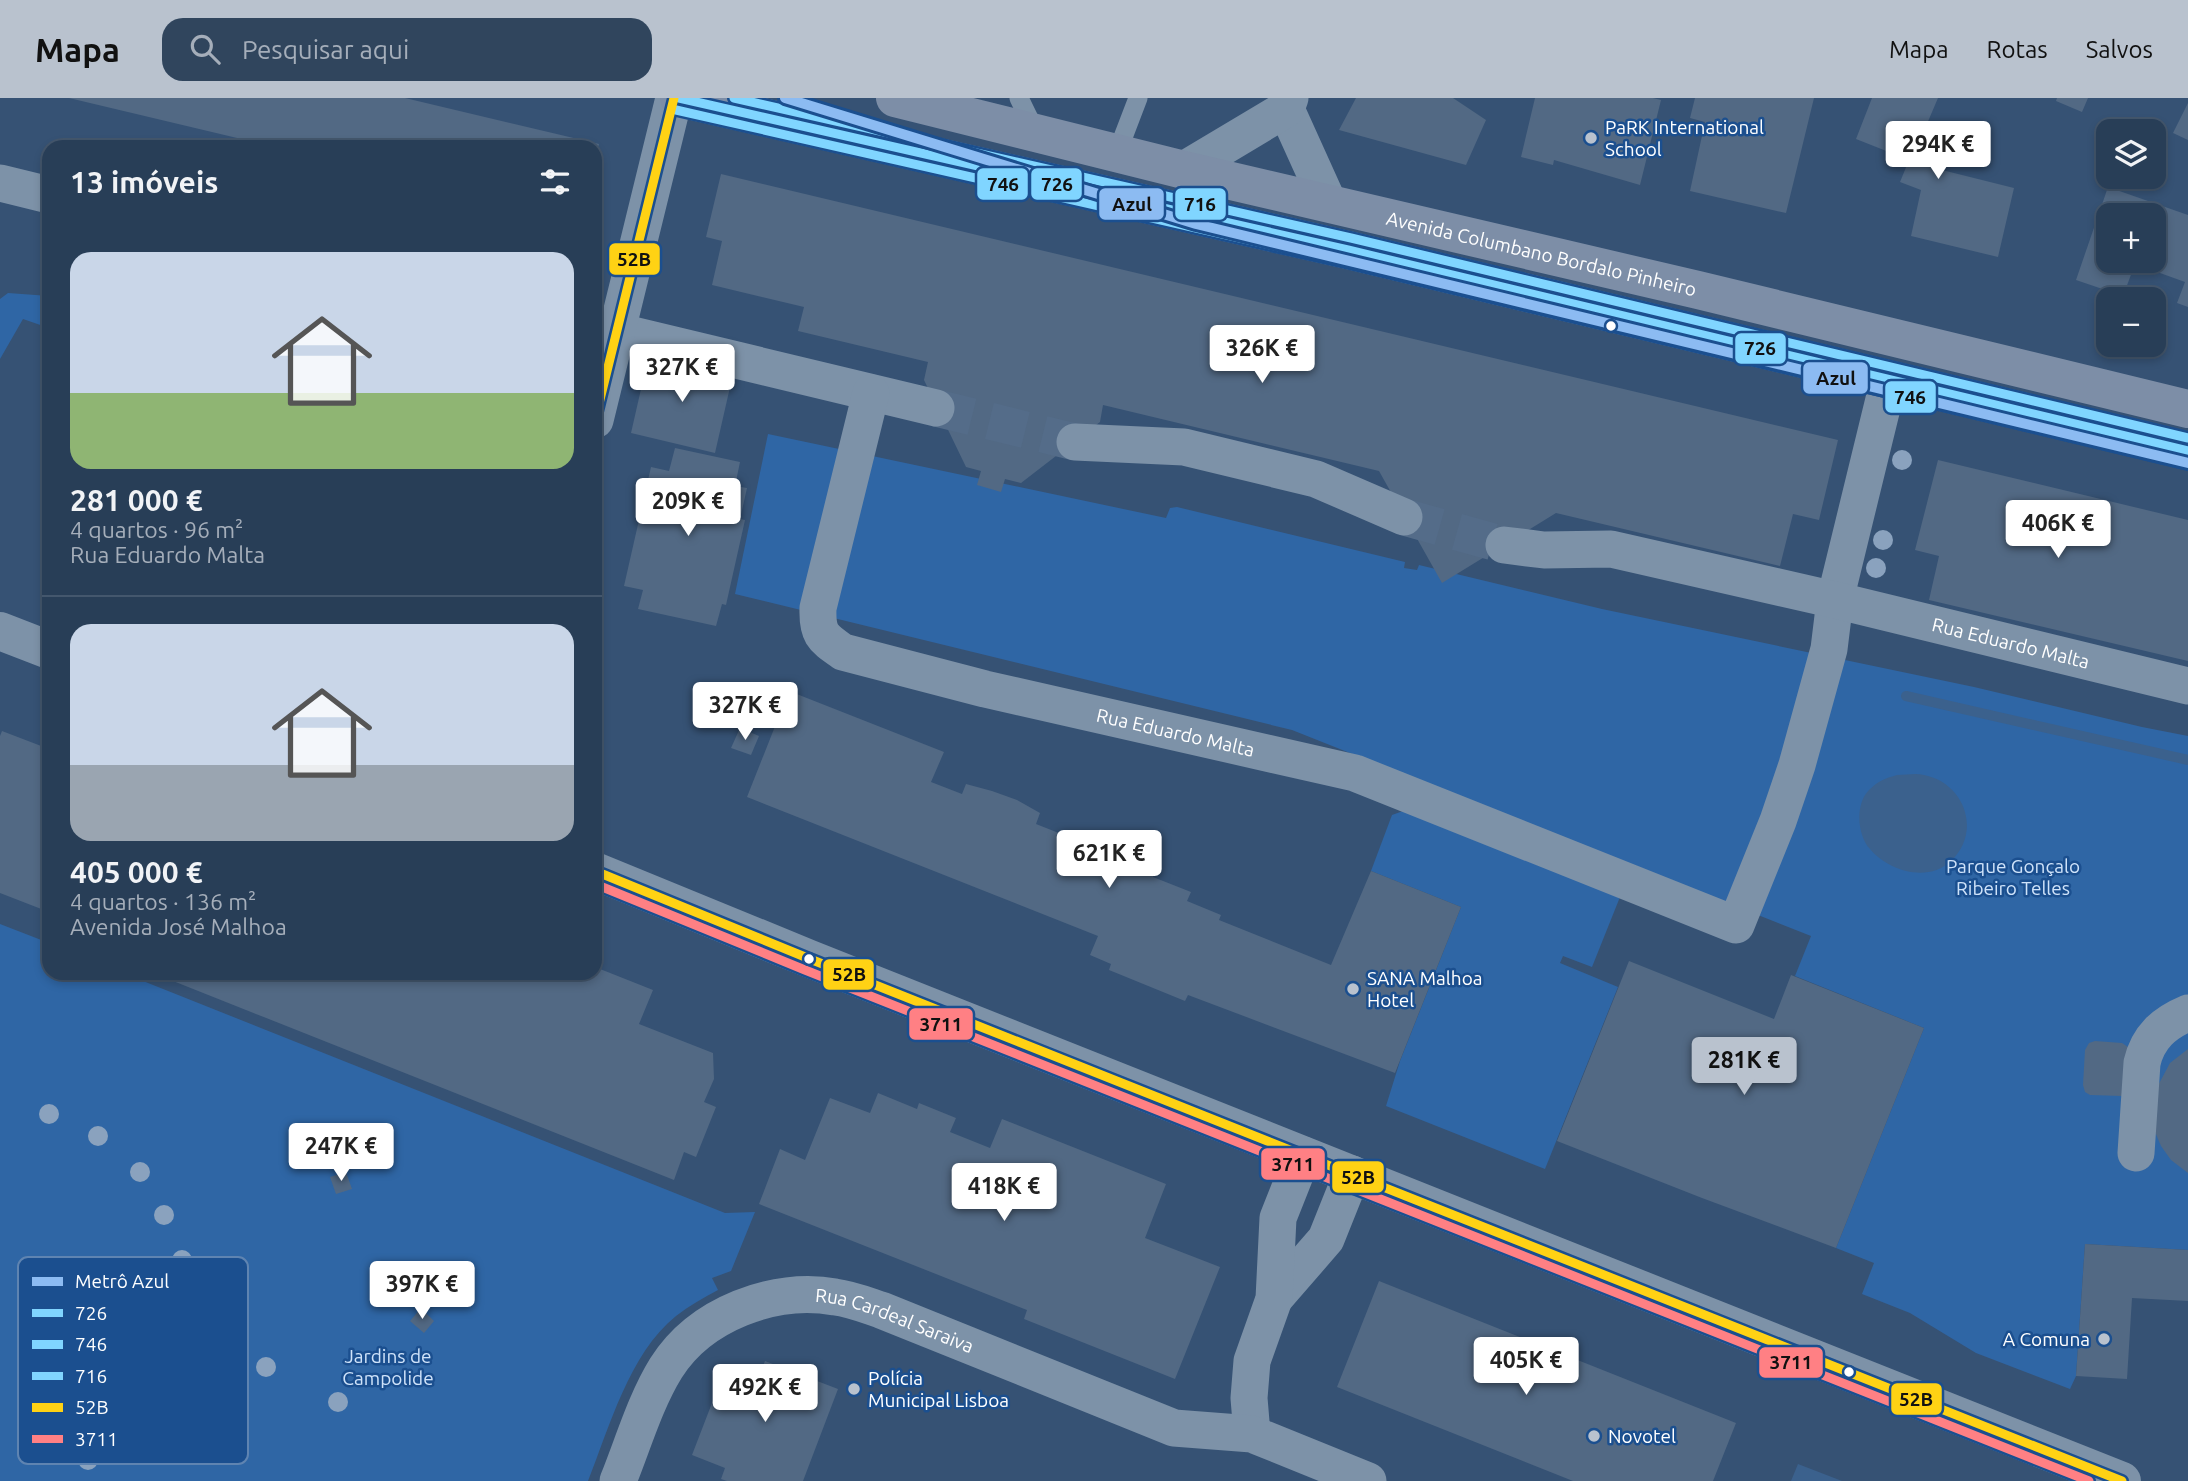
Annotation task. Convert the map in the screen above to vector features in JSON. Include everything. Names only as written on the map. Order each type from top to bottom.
[{"type":"main road","points":[[676,98],[1348,250],[2188,451]]},
{"type":"main road","name":"Avenida Columbano Bordalo Pinheiro","points":[[899,98],[1184,170],[1698,289],[2188,409]]},
{"type":"main road","points":[[1328,202],[1348,250]]},
{"type":"street","points":[[602,357],[605,329],[676,98]]},
{"type":"street","points":[[1184,170],[1288,104],[1328,202]]},
{"type":"street","points":[[0,183],[42,193]]},
{"type":"street","points":[[605,329],[868,405],[936,408]]},
{"type":"street","points":[[1835,600],[1889,379]]},
{"type":"street","name":"Rua Eduardo Malta","points":[[868,405],[818,608],[823,638],[842,652],[1025,698],[1355,773],[1735,925],[1778,821],[1797,765],[1829,649],[1835,600]]},
{"type":"street","points":[[1074,442],[1184,447],[1316,479],[1404,517]]},
{"type":"street","name":"Rua Eduardo Malta","points":[[1504,545],[1544,550],[1611,550],[1835,600],[2188,685]]},
{"type":"street","points":[[0,631],[42,647]]},
{"type":"street","points":[[602,874],[2122,1481]]},
{"type":"street","points":[[2136,1153],[2144,1052],[2153,1036],[2171,1021],[2188,1013]]},
{"type":"street","points":[[1252,1434],[1249,1398],[1252,1361],[1274,1299],[1278,1218],[1303,1155]]},
{"type":"street","points":[[1274,1299],[1326,1240],[1352,1174]]},
{"type":"street","name":"Rua Cardeal Saraiva","points":[[618,1481],[655,1389],[667,1366],[684,1346],[725,1315],[761,1301],[809,1295],[834,1296],[858,1302],[1174,1428],[1252,1434],[1368,1481]]},
{"type":"lane","points":[[1019,98],[1036,133]]},
{"type":"lane","points":[[1117,153],[1139,98]]},
{"type":"green space","points":[[8,293],[42,295],[42,326],[23,319],[0,359],[0,299]]},
{"type":"green space","name":"Parque Gonçalo Ribeiro Telles","points":[[768,434],[1166,518],[1170,508],[1177,507],[1405,562],[1404,568],[1417,570],[1419,565],[1602,609],[1974,687],[2188,736],[2188,1250],[2085,1244],[2076,1376],[2070,1389],[1976,1353],[1910,1313],[1862,1294],[1874,1263],[1836,1248],[1924,1028],[1795,976],[1811,936],[1292,730],[735,594]]},
{"type":"green space","points":[[1403,811],[1620,897],[1592,967],[1563,956],[1560,963],[1618,987],[1545,1169],[1386,1106],[1400,1061],[1461,907],[1371,871],[1392,815]]},
{"type":"green space","name":"Jardins de Campolide","points":[[0,924],[42,940],[42,980],[141,980],[725,1213],[755,1212],[731,1271],[712,1278],[718,1290],[676,1316],[660,1332],[633,1370],[588,1481],[0,1481]]},
{"type":"shaded area","points":[[1921,774],[1938,780],[1959,798],[1965,810],[1966,836],[1951,861],[1942,868],[1920,873],[1897,868],[1878,857],[1862,836],[1859,820],[1864,796],[1879,782],[1897,775]]},
{"type":"shaded area","points":[[1798,1464],[1842,1481],[1791,1481]]},
{"type":"building","points":[[69,98],[405,98],[582,140],[246,140]]},
{"type":"building","points":[[1356,98],[1453,98],[1486,120],[1466,165],[1339,130]]},
{"type":"building","points":[[1535,98],[1661,100],[1640,185],[1554,160],[1553,165],[1521,157]]},
{"type":"building","points":[[1695,98],[1814,98],[1786,213],[1690,191],[1705,122],[1690,118]]},
{"type":"building","points":[[1872,98],[1938,98],[1912,159],[1934,168],[2014,188],[1998,257],[1911,236],[1921,190],[1900,182],[1909,160],[1856,139]]},
{"type":"building","points":[[2057,98],[2088,98],[2082,112],[2056,101]]},
{"type":"building","points":[[2188,103],[2188,140],[2173,133]]},
{"type":"building","points":[[721,174],[1838,440],[1819,520],[1793,514],[1780,566],[1556,513],[1442,583],[1379,471],[1103,405],[1100,422],[1021,483],[1005,479],[1001,492],[977,485],[981,471],[966,467],[924,380],[928,362],[798,331],[804,307],[712,285],[722,241],[706,237]]},
{"type":"building","points":[[2107,189],[2154,203],[2102,203]]},
{"type":"building","points":[[2166,207],[2188,215],[2188,307],[2177,303],[2185,282],[2160,273],[2166,273]]},
{"type":"building","points":[[2096,222],[2096,273],[2132,273],[2126,287],[2097,287],[2076,280]]},
{"type":"building","points":[[649,354],[733,374],[715,453],[631,433]]},
{"type":"building","points":[[675,448],[740,462],[735,486],[747,488],[740,519],[745,520],[726,605],[722,604],[716,626],[638,609],[643,590],[624,586],[651,467],[669,471]]},
{"type":"building","points":[[1938,460],[2188,520],[2188,661],[1929,600],[1939,556],[1915,550]]},
{"type":"building","points":[[789,691],[944,752],[931,782],[962,794],[966,784],[1017,800],[1040,813],[1036,824],[1155,871],[1153,877],[1191,892],[1187,901],[1221,915],[1219,920],[1331,965],[1371,871],[1461,907],[1395,1073],[1188,995],[1185,1001],[1109,970],[1111,964],[1090,955],[1098,936],[747,797]]},
{"type":"building","points":[[740,728],[759,736],[751,755],[731,748]]},
{"type":"building","points":[[2,731],[42,746],[42,909],[0,893]]},
{"type":"building","points":[[1629,961],[1774,1019],[1791,975],[1924,1028],[1836,1248],[1557,1141]]},
{"type":"building","points":[[602,970],[653,990],[639,1024],[713,1053],[714,1079],[704,1102],[716,1107],[696,1157],[684,1152],[674,1180],[171,980],[602,980]]},
{"type":"building","points":[[2089,1043],[2122,1043],[2128,1047],[2122,1096],[2090,1095],[2085,1092],[2085,1050]]},
{"type":"building","points":[[2188,1049],[2188,1173],[2171,1160],[2155,1132],[2154,1093],[2170,1063]]},
{"type":"building","points":[[878,1093],[917,1109],[919,1103],[956,1118],[950,1132],[990,1148],[1002,1119],[1166,1184],[1145,1238],[1220,1267],[1175,1379],[1024,1319],[1027,1310],[759,1204],[780,1149],[805,1160],[830,1098],[870,1113]]},
{"type":"building","points":[[346,1172],[352,1189],[336,1194],[330,1177]]},
{"type":"building","name":"A Comuna","points":[[2085,1244],[2188,1250],[2188,1301],[2132,1298],[2127,1379],[2076,1376]]},
{"type":"building","points":[[1379,1281],[1736,1423],[1713,1481],[1573,1481],[1337,1387]]},
{"type":"building","points":[[421,1308],[434,1321],[424,1333],[410,1321]]},
{"type":"building","points":[[765,1361],[838,1389],[803,1481],[721,1479],[725,1468],[692,1455],[727,1364],[759,1376]]},
{"type":"waterway","points":[[1906,696],[2188,760]]},
{"type":"tunnel","points":[[936,408],[1075,442]]},
{"type":"tunnel","points":[[1404,517],[1504,545]]},
{"type":"metro line","name":"Azul","points":[[785,98],[1196,224],[2188,463]]},
{"type":"transit line","name":"52B","points":[[602,391],[674,98]]},
{"type":"transit line","name":"726","points":[[679,98],[1348,250],[2188,451]]},
{"type":"transit line","name":"716","points":[[734,98],[1351,238],[2188,438]]},
{"type":"transit line","name":"746","points":[[676,110],[1345,262],[2185,463]]},
{"type":"transit line","name":"52B","points":[[602,874],[2122,1481]]},
{"type":"transit line","name":"3711","points":[[602,887],[2089,1481]]},
{"type":"place","name":"PaRK International School","points":[[1591,138]]},
{"type":"place","name":"SANA Malhoa Hotel","points":[[1353,989]]},
{"type":"place","name":"A Comuna","points":[[2104,1339]]},
{"type":"place","name":"Polícia Municipal Lisboa","points":[[854,1389]]},
{"type":"place","name":"Novotel","points":[[1594,1436]]}]
